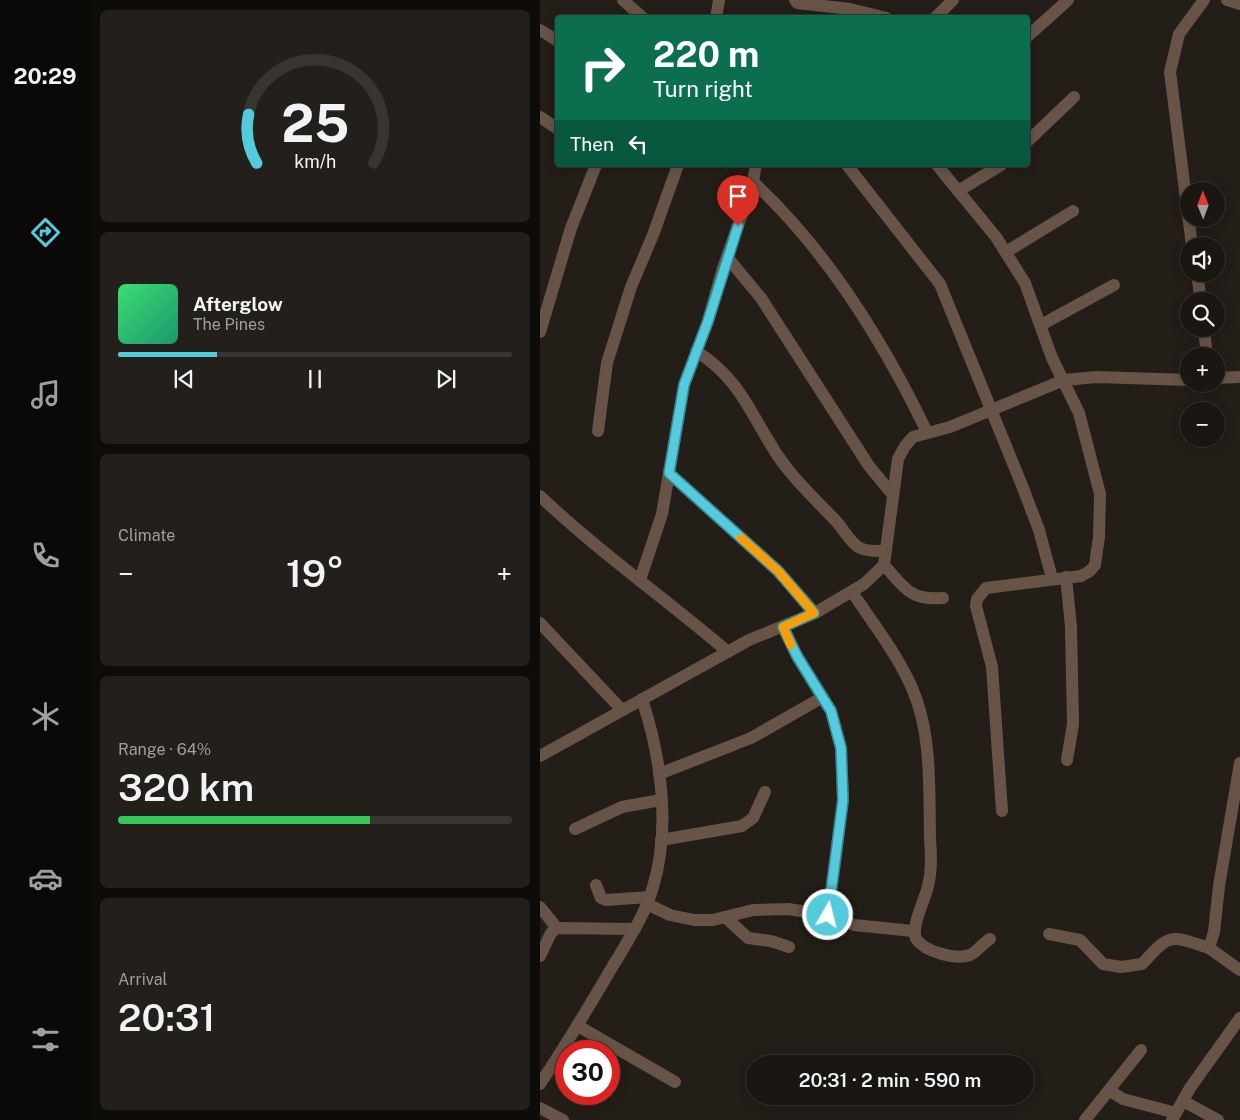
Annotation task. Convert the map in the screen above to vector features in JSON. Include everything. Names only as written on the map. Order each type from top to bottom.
[{"type":"street","points":[[623,0],[640,15]]},
{"type":"street","points":[[716,15],[719,0]]},
{"type":"street","points":[[795,0],[797,3],[850,9],[875,15]]},
{"type":"street","points":[[938,15],[953,0]]},
{"type":"street","points":[[1030,34],[1068,0]]},
{"type":"street","points":[[1191,237],[1170,72],[1179,34],[1204,0]]},
{"type":"street","points":[[1227,0],[1240,4]]},
{"type":"street","points":[[540,30],[555,39]]},
{"type":"street","points":[[1030,139],[1074,97]]},
{"type":"street","points":[[540,117],[555,127]]},
{"type":"street","points":[[540,332],[573,220],[595,167]]},
{"type":"street","points":[[598,431],[607,364],[631,287],[653,235],[677,167]]},
{"type":"street","points":[[640,580],[658,532],[684,385],[708,321],[727,257],[753,182],[756,167]]},
{"type":"street","points":[[851,167],[940,284],[1039,530],[1052,578]]},
{"type":"street","points":[[939,167],[996,237],[1024,283],[1052,358],[1064,380],[1087,436],[1100,494],[1099,538],[1095,565],[1086,574],[986,588],[977,599],[976,606],[992,667],[1002,811]]},
{"type":"street","points":[[958,191],[998,167]]},
{"type":"street","points":[[753,182],[807,238],[845,290],[909,395],[927,432]]},
{"type":"street","points":[[1006,252],[1073,211]]},
{"type":"street","points":[[727,257],[761,298],[869,466],[893,496]]},
{"type":"street","points":[[1041,325],[1114,285]]},
{"type":"street","points":[[696,351],[710,360],[737,386],[771,445],[796,481],[838,523],[857,546],[869,551],[886,551]]},
{"type":"street","points":[[542,752],[642,700],[749,640],[814,613],[852,592],[876,574],[884,565],[898,459],[902,450],[913,437],[950,427],[1064,380],[1097,377],[1180,380]]},
{"type":"street","points":[[1225,378],[1240,377]]},
{"type":"street","points":[[669,473],[778,571],[814,613]]},
{"type":"street","points":[[540,496],[574,528],[728,652]]},
{"type":"street","points":[[884,565],[912,594],[920,599],[943,598]]},
{"type":"street","points":[[1066,578],[1071,627],[1073,724],[1067,760]]},
{"type":"street","points":[[852,592],[908,680],[923,725],[928,775],[931,866],[928,886],[914,931],[917,940],[930,949],[963,956],[973,954],[990,939]]},
{"type":"street","points":[[540,623],[622,710]]},
{"type":"street","points":[[783,627],[806,673],[824,697],[838,734],[844,783],[828,915]]},
{"type":"street","points":[[659,774],[751,738],[824,697]]},
{"type":"street","points":[[540,1084],[578,1026],[635,929],[653,886],[661,840],[661,800],[653,732],[642,700]]},
{"type":"street","points":[[1209,948],[1214,932],[1219,886],[1240,762]]},
{"type":"street","points":[[661,840],[742,826],[752,818],[766,792]]},
{"type":"street","points":[[575,830],[622,807],[661,800]]},
{"type":"street","points":[[596,885],[601,898],[606,900],[648,901],[670,915],[694,920],[725,917],[746,911],[788,908],[828,915],[854,926],[914,931]]},
{"type":"street","points":[[540,907],[557,928]]},
{"type":"street","points":[[725,917],[748,938],[771,941],[789,947]]},
{"type":"street","points":[[540,956],[551,933],[557,928],[635,929]]},
{"type":"street","points":[[1049,934],[1080,940],[1090,948],[1097,960],[1110,966],[1142,964],[1158,946],[1171,938],[1182,939],[1209,948],[1211,952],[1227,960],[1240,970]]},
{"type":"street","points":[[1110,1091],[1123,1098],[1174,1116],[1208,1061],[1240,1018]]},
{"type":"street","points":[[578,1026],[676,1082]]},
{"type":"street","points":[[1085,1120],[1110,1091],[1126,1066],[1140,1050]]},
{"type":"street","points":[[1183,1101],[1218,1120]]},
{"type":"street","points":[[540,1108],[563,1120]]},
{"type":"slow traffic","points":[[741,538],[778,571],[814,613],[783,627],[791,645]]},
{"type":"route","points":[[738,226],[723,268],[708,321],[684,385],[669,473],[778,571],[814,613],[783,627],[806,673],[824,697],[831,711],[841,748],[844,783],[843,800],[828,915]]}]
